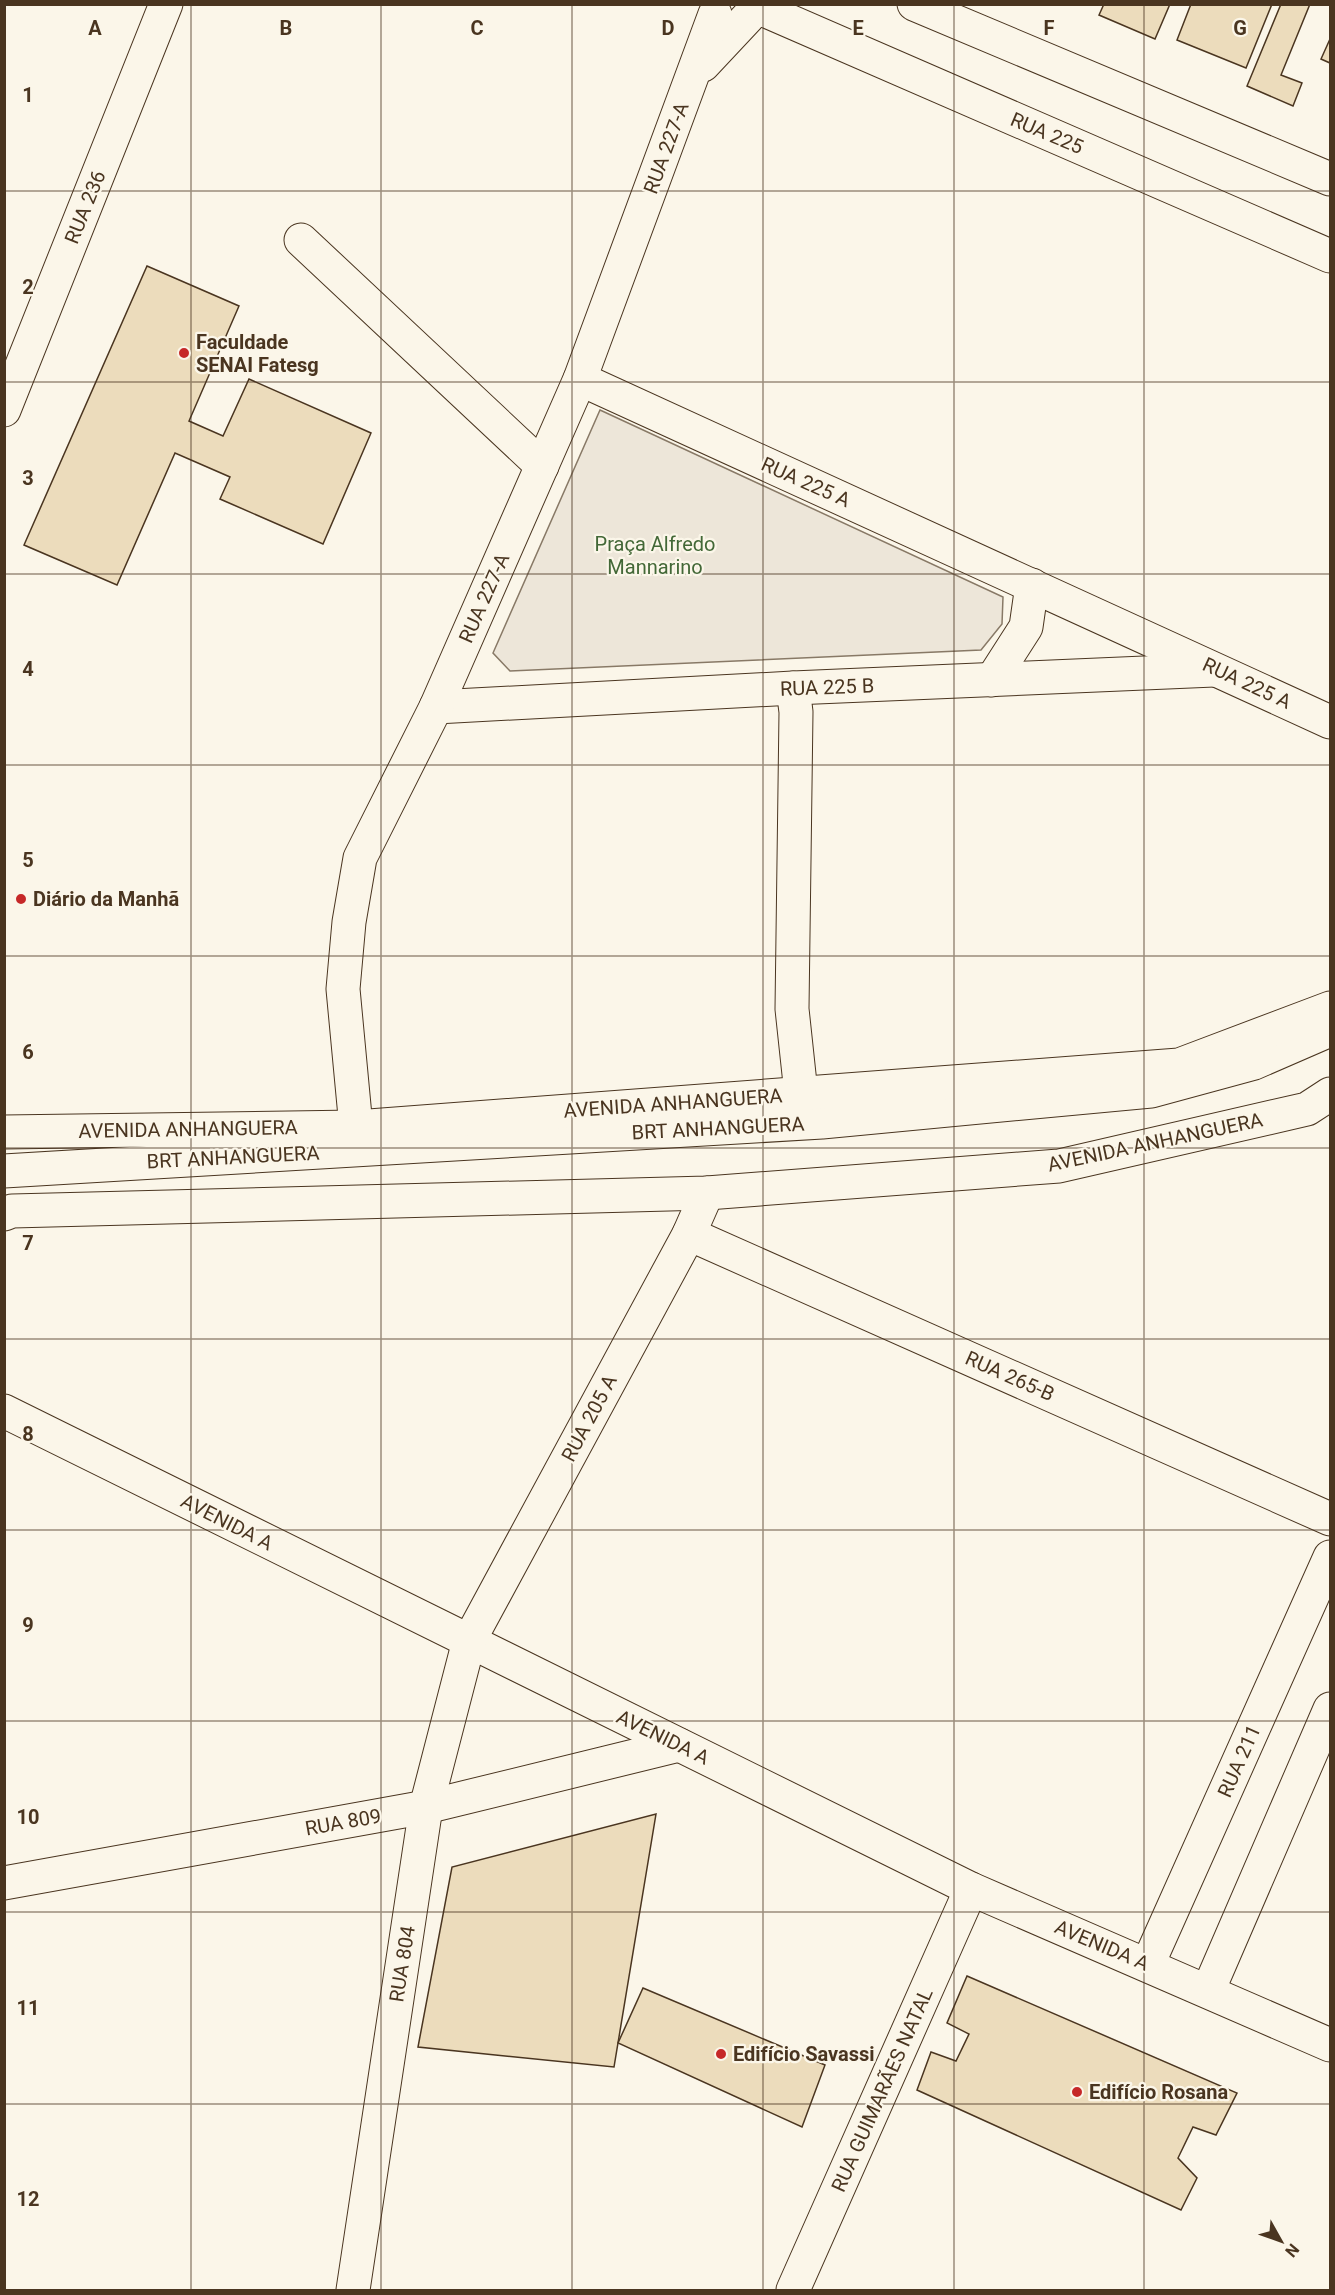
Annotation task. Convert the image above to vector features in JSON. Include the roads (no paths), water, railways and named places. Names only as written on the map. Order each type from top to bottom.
[{"type":"street","name":"RUA 236","points":[[4,410],[166,4]]},
{"type":"street","points":[[914,4],[1330,179]]},
{"type":"street","name":"RUA 225","points":[[707,9],[732,18],[760,10],[1328,247]]},
{"type":"street","name":"RUA 227-A","points":[[356,1127],[343,989],[349,922],[360,858],[436,707],[580,379],[691,80],[707,9]]},
{"type":"street","name":"RUA 227-A","points":[[691,80],[714,51],[760,10]]},
{"type":"street","points":[[301,240],[542,466]]},
{"type":"street","name":"RUA 225 A","points":[[580,379],[1330,722]]},
{"type":"street","points":[[992,680],[1026,627],[1032,585]]},
{"type":"street","name":"RUA 225 B","points":[[436,707],[793,688],[1219,670]]},
{"type":"street","points":[[793,688],[796,712],[792,1009],[801,1093]]},
{"type":"street","name":"AVENIDA ANHANGUERA","points":[[4,1132],[356,1127],[1179,1065],[1330,1008]]},
{"type":"street","name":"BRT ANHANGUERA","points":[[4,1171],[822,1122],[1151,1091],[1254,1063],[1330,1030]]},
{"type":"street","name":"AVENIDA ANHANGUERA","points":[[4,1214],[12,1211],[707,1193],[1059,1166],[1323,1107]]},
{"type":"street","name":"BRT ANHANGUERA","points":[[4,1187],[94,1165]]},
{"type":"street","name":"RUA 205 A","points":[[469,1641],[689,1233],[707,1193]]},
{"type":"street","name":"RUA 265-B","points":[[689,1233],[1330,1519]]},
{"type":"street","name":"AVENIDA A","points":[[4,1411],[971,1889],[1330,2045]]},
{"type":"street","name":"RUA 211","points":[[1148,1964],[1330,1557]]},
{"type":"street","name":"RUA 804","points":[[353,2290],[426,1807],[469,1641]]},
{"type":"street","points":[[1208,1991],[1330,1709]]},
{"type":"street","name":"RUA 809","points":[[4,1883],[426,1807],[679,1745]]},
{"type":"street","name":"RUA GUIMARÃES NATAL","points":[[793,2290],[971,1889]]},
{"type":"place","name":"Faculdade SENAI Fatesg","points":[[184,353]]},
{"type":"place","name":"Diário da Manhã","points":[[21,899]]},
{"type":"place","name":"Edifício Savassi","points":[[721,2054]]},
{"type":"place","name":"Edifício Rosana","points":[[1077,2092]]},
{"type":"park label","name":"Praça Alfredo Mannarino","points":[[655,556]]}]
